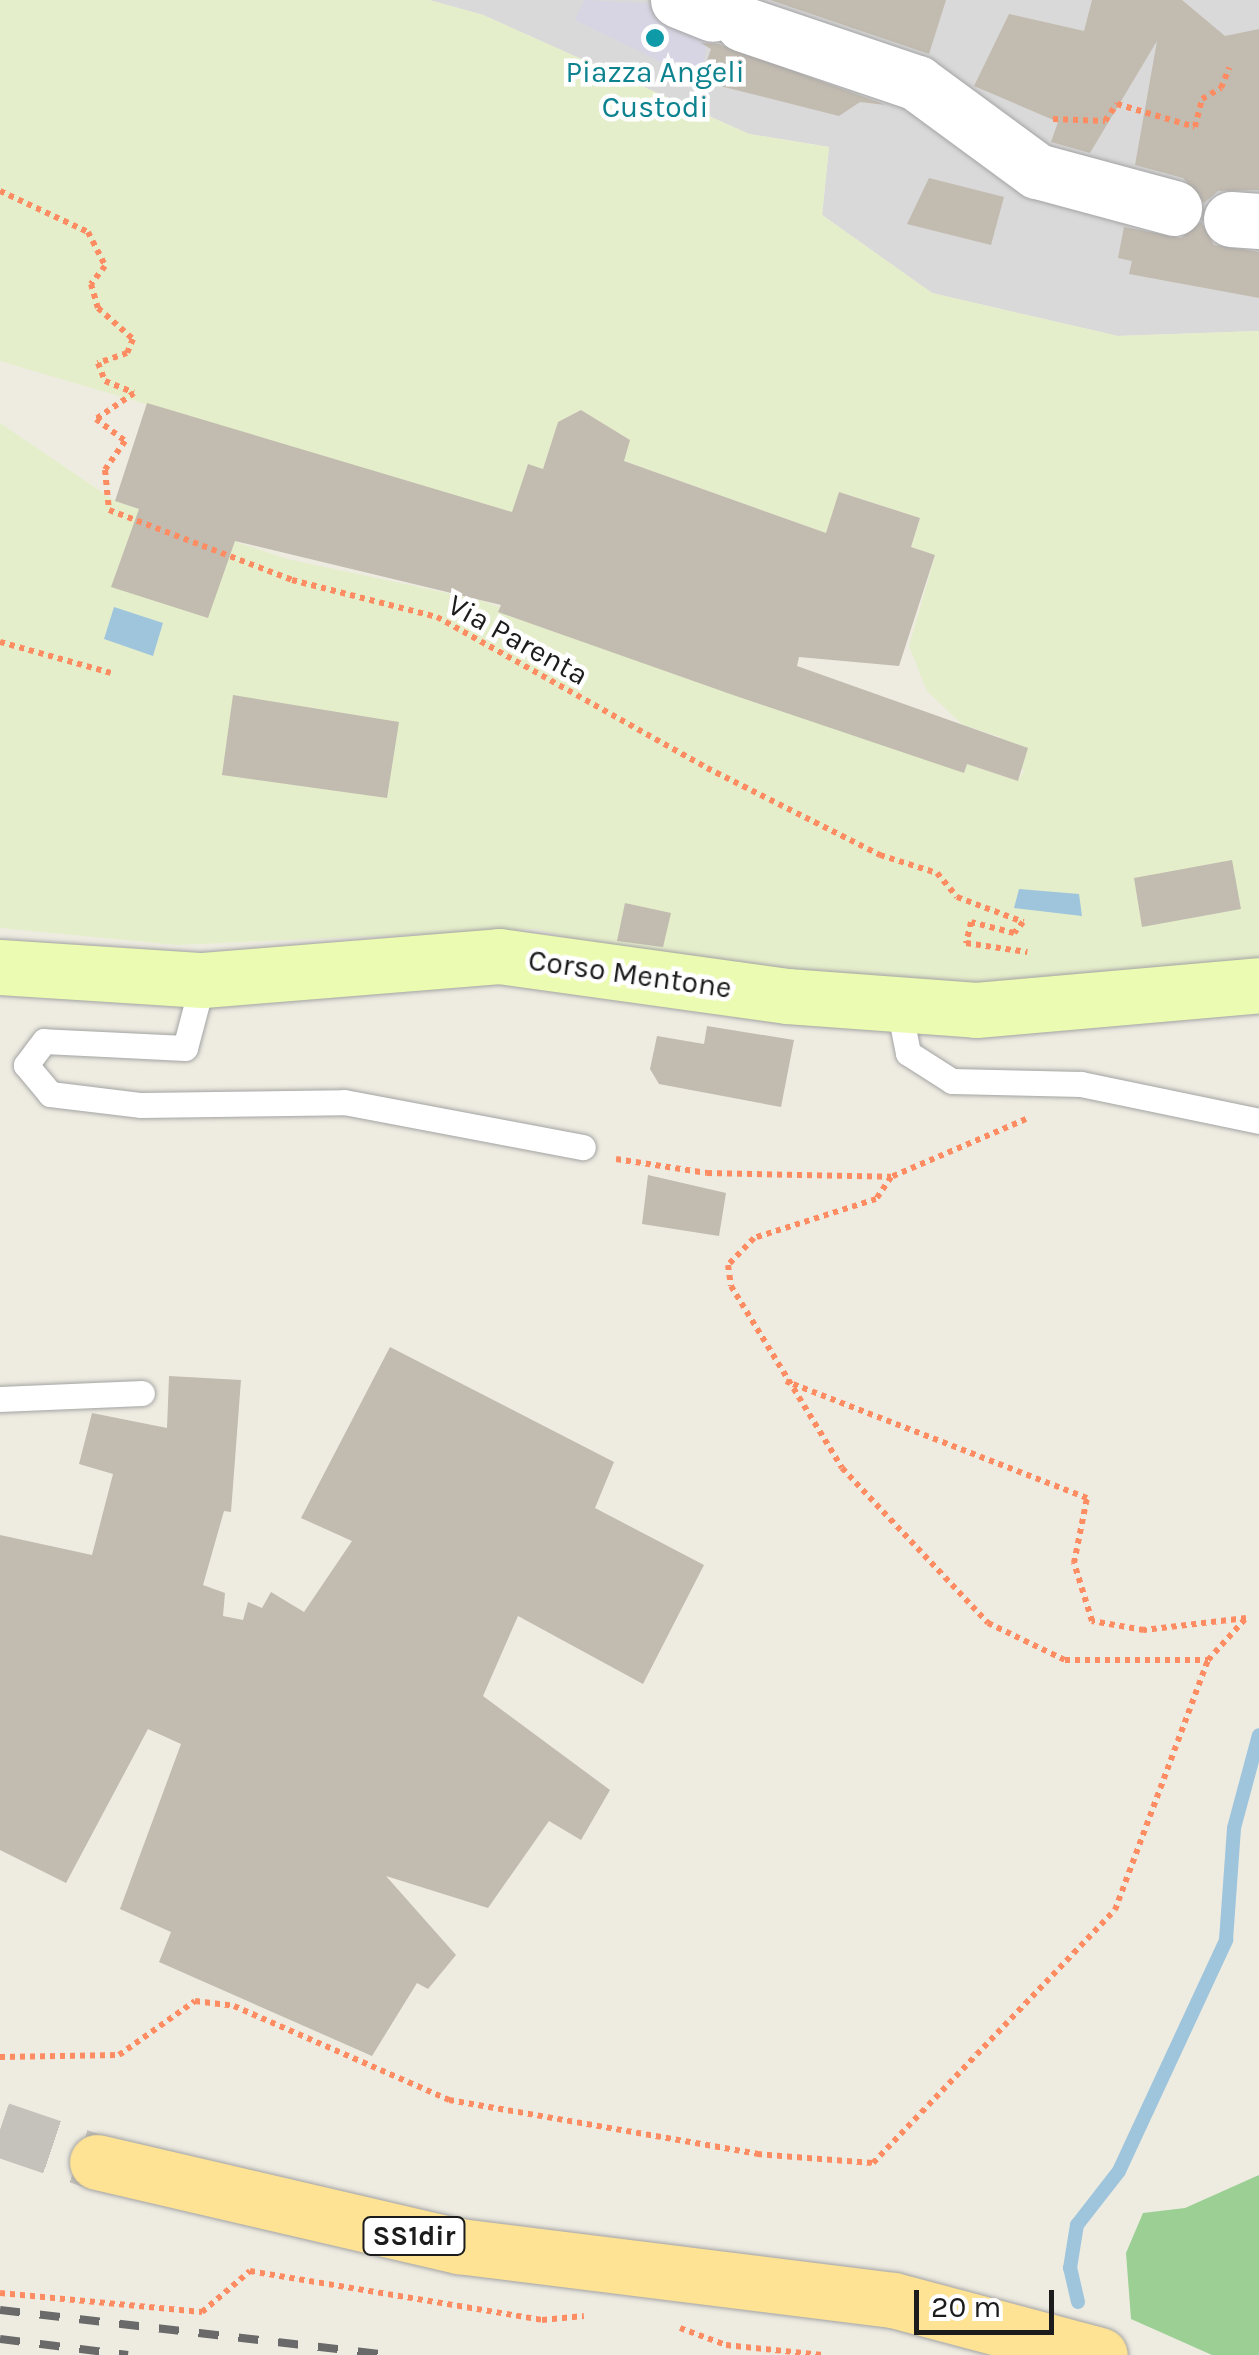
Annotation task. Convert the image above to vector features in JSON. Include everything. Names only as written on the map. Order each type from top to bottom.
[{"type":"main road","name":"Corso Mentone","points":[[0,967],[204,980],[500,956],[900,1008],[1080,1006],[1259,986]]},
{"type":"main road","name":"SS1dir","points":[[96,2162],[459,2246],[737,2276],[1012,2328],[1100,2355]]},
{"type":"street","points":[[711,12],[917,82],[1037,171],[1174,208]]},
{"type":"lane","points":[[204,980],[184,1048],[44,1041],[26,1066],[50,1094],[142,1105],[344,1102],[583,1147]]},
{"type":"lane","points":[[900,1008],[908,1052],[952,1081],[1081,1084],[1259,1121]]},
{"type":"lane","points":[[0,1399],[142,1393]]},
{"type":"path","points":[[1040,118],[1105,122],[1117,104],[1195,127],[1202,100],[1222,88],[1229,68]]},
{"type":"path","name":"Via Parenta","points":[[0,190],[88,232],[105,266],[92,284],[98,308],[133,339],[127,353],[98,363],[105,380],[134,392],[96,419],[125,441],[105,470],[109,510],[292,580],[437,618],[707,768],[880,855],[937,873],[975,907],[1022,922],[1014,933],[971,922],[966,943],[1042,955]]},
{"type":"path","points":[[0,642],[111,673]]},
{"type":"path","points":[[583,1147],[632,1165],[707,1173],[891,1178],[1021,1122],[1081,1084]]},
{"type":"path","points":[[891,1178],[876,1199],[736,1250],[731,1286],[842,1468],[988,1623],[1065,1660],[1208,1660]]},
{"type":"path","points":[[0,2057],[118,2055],[195,2001],[234,2006],[449,2100],[757,2154],[874,2163],[1115,1910],[1208,1660],[1246,1618],[1144,1630],[1092,1621],[1074,1563],[1087,1498],[786,1381]]},
{"type":"path","points":[[0,2293],[202,2312],[250,2272],[542,2320],[604,2318]]},
{"type":"path","points":[[673,2326],[726,2345],[822,2355]]},
{"type":"shaded area","points":[[429,0],[1259,0],[1259,331],[1118,336],[932,293],[822,215],[829,147],[749,134],[483,15]]},
{"type":"shaded area","name":"Piazza Angeli Custodi","points":[[584,0],[714,7],[700,81],[575,20]]},
{"type":"green space","points":[[0,0],[429,0],[483,15],[749,134],[829,147],[822,215],[932,293],[1118,336],[1259,331],[1259,969],[1115,992],[698,972],[537,929],[177,945],[0,928],[0,423],[115,501],[287,559],[480,600],[964,773],[967,764],[1018,781],[1024,771],[1000,737],[963,725],[927,691],[909,646],[935,556],[911,547],[920,518],[842,493],[826,533],[624,461],[630,440],[581,410],[558,422],[543,469],[527,465],[515,513],[0,361]]},
{"type":"green space","points":[[1259,2175],[1259,2355],[1212,2355],[1131,2319],[1126,2253],[1143,2213],[1185,2208]]},
{"type":"water","points":[[114,607],[163,623],[153,656],[104,639]]},
{"type":"water","points":[[1019,889],[1079,894],[1082,916],[1014,908]]},
{"type":"building","points":[[770,0],[946,0],[929,54]]},
{"type":"building","points":[[1092,0],[1182,0],[1225,36],[1259,29],[1259,190],[1218,191],[1204,203],[1183,178],[1135,165],[1157,41],[1090,153],[1051,142],[1058,122],[974,86],[1009,14],[1084,31]]},
{"type":"building","points":[[701,43],[719,44],[886,105],[860,102],[839,116],[700,81],[711,49]]},
{"type":"building","points":[[929,178],[1004,197],[991,245],[907,224]]},
{"type":"building","points":[[1201,222],[1214,245],[1259,252],[1259,298],[1129,274],[1132,261],[1118,258],[1124,227],[1181,238]]},
{"type":"building","points":[[147,403],[512,512],[528,464],[543,469],[558,422],[581,410],[630,440],[624,461],[826,533],[839,492],[920,518],[911,547],[935,555],[899,666],[799,657],[797,666],[1028,748],[1018,781],[967,764],[964,773],[733,695],[498,612],[501,605],[235,541],[208,618],[111,587],[139,509],[115,501]]},
{"type":"building","points":[[233,695],[399,722],[387,798],[222,775]]},
{"type":"building","points":[[1232,860],[1241,909],[1142,927],[1134,878]]},
{"type":"building","points":[[625,903],[671,913],[663,947],[617,941]]},
{"type":"building","points":[[707,1026],[794,1040],[781,1107],[659,1084],[650,1069],[657,1036],[704,1044]]},
{"type":"building","points":[[648,1175],[726,1193],[719,1236],[642,1224]]},
{"type":"building","points":[[390,1347],[614,1462],[595,1508],[704,1565],[643,1684],[518,1616],[483,1696],[610,1790],[581,1840],[549,1821],[488,1908],[386,1876],[456,1955],[428,1989],[417,1983],[372,2056],[159,1962],[171,1932],[120,1909],[181,1744],[148,1729],[66,1883],[0,1850],[0,1535],[92,1555],[113,1474],[79,1464],[92,1413],[167,1428],[169,1376],[241,1380],[231,1512],[224,1511],[203,1585],[225,1593],[223,1616],[243,1620],[248,1602],[262,1608],[271,1592],[304,1612],[352,1541],[301,1518]]},
{"type":"waterway","points":[[1078,2302],[1070,2268],[1077,2225],[1119,2171],[1226,1940],[1234,1828],[1259,1735]]},
{"type":"tunnel","points":[[0,2129],[97,2162]]},
{"type":"railway","points":[[0,2310],[390,2355]]},
{"type":"railway","points":[[0,2339],[128,2355]]},
{"type":"place","name":"Piazza Angeli Custodi","points":[[655,38]]}]
